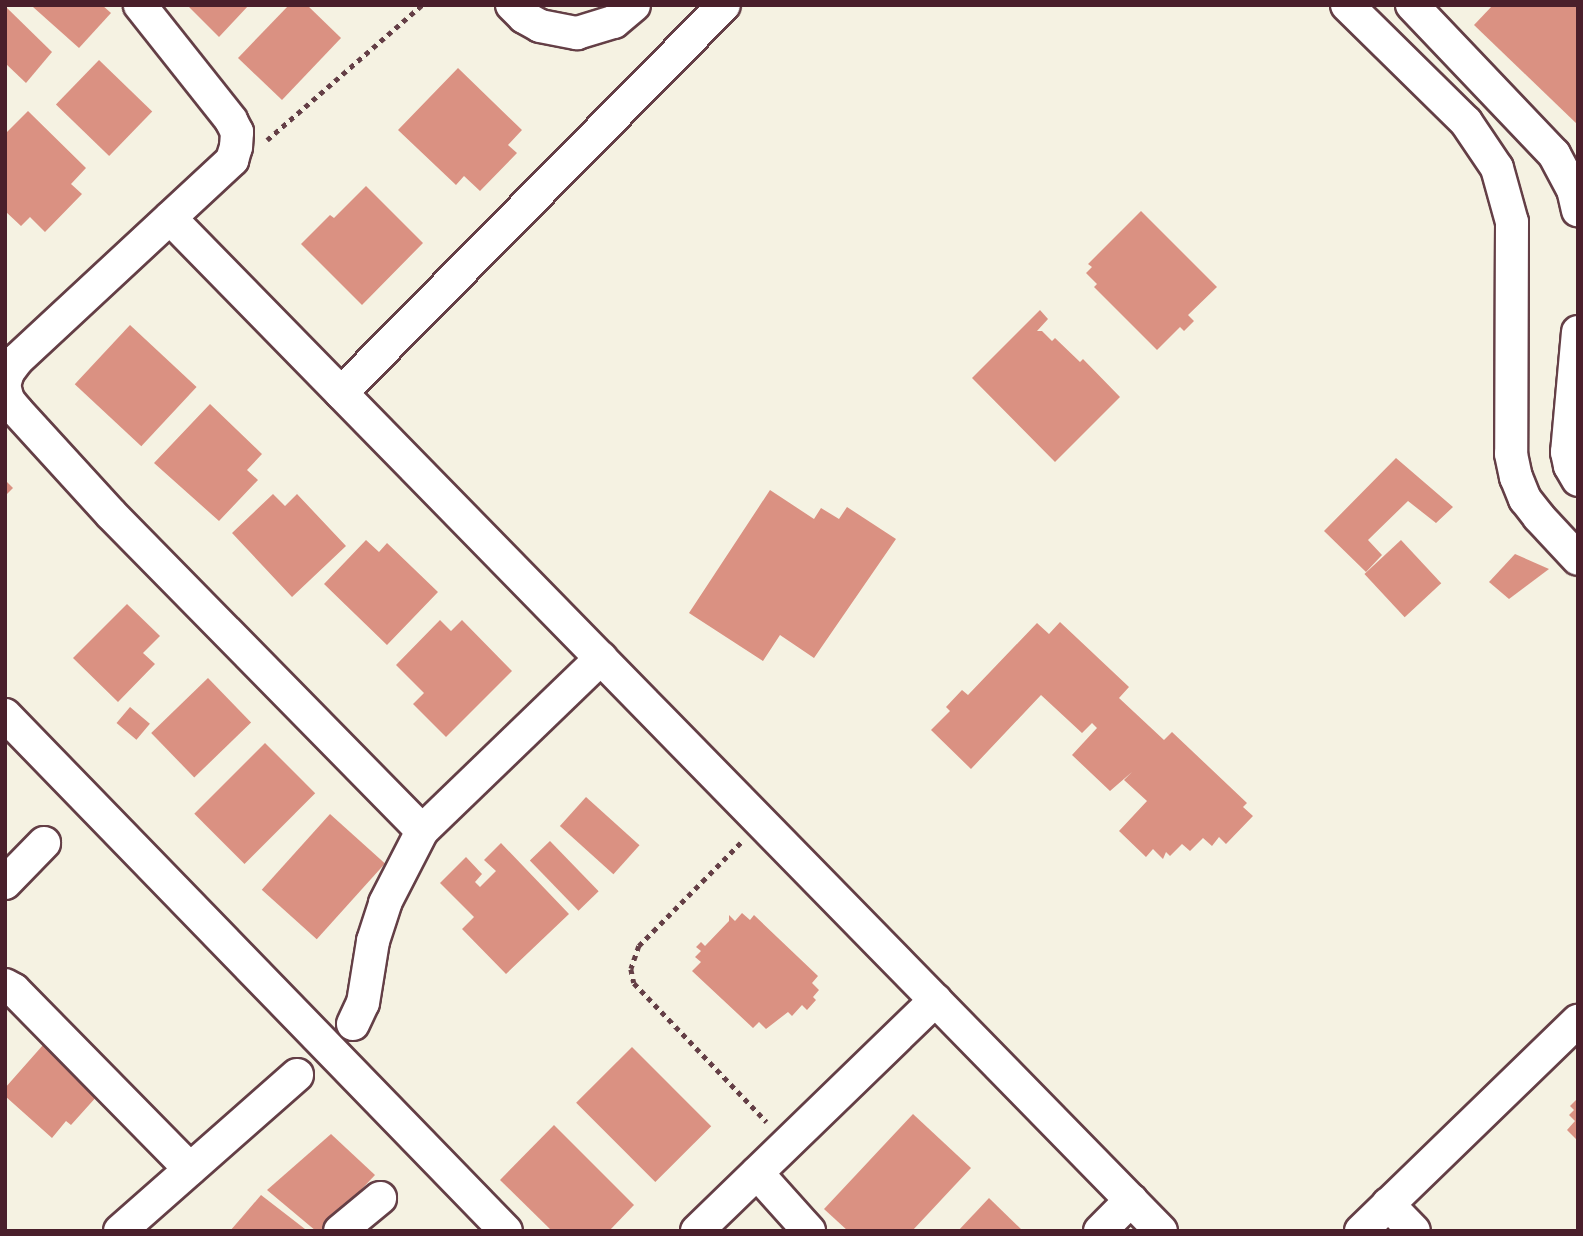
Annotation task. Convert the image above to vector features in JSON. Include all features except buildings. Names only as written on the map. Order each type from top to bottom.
[{"type":"street","points":[[5,382],[8,372],[17,360],[232,160],[237,132],[231,120],[140,5]]},
{"type":"street","points":[[512,5],[524,17],[540,26],[577,33],[614,22],[634,5]]},
{"type":"street","points":[[341,393],[724,5]]},
{"type":"street","points":[[1347,5],[1466,122],[1497,169],[1512,222],[1511,454],[1525,499],[1578,559]]},
{"type":"street","points":[[1412,5],[1554,154],[1573,189],[1578,210]]},
{"type":"street","points":[[170,218],[1161,1231]]},
{"type":"street","points":[[1578,332],[1567,452],[1570,466],[1578,481]]},
{"type":"street","points":[[5,390],[8,400],[17,411],[111,514],[422,831]]},
{"type":"street","points":[[354,1024],[363,1003],[373,941],[385,903],[422,831],[601,658]]},
{"type":"street","points":[[5,715],[506,1231]]},
{"type":"street","points":[[5,883],[44,843]]},
{"type":"street","points":[[5,985],[14,990],[190,1169]]},
{"type":"street","points":[[696,1231],[936,1000]]},
{"type":"street","points":[[1361,1231],[1578,1021]]},
{"type":"street","points":[[120,1231],[297,1076]]},
{"type":"street","points":[[757,1173],[809,1231]]},
{"type":"street","points":[[340,1231],[380,1198]]},
{"type":"street","points":[[1100,1231],[1131,1200]]},
{"type":"street","points":[[1388,1204],[1414,1231]]},
{"type":"path","points":[[236,147],[252,146],[280,131],[422,5]]},
{"type":"path","points":[[761,822],[639,946],[631,969],[634,983],[788,1143]]}]
